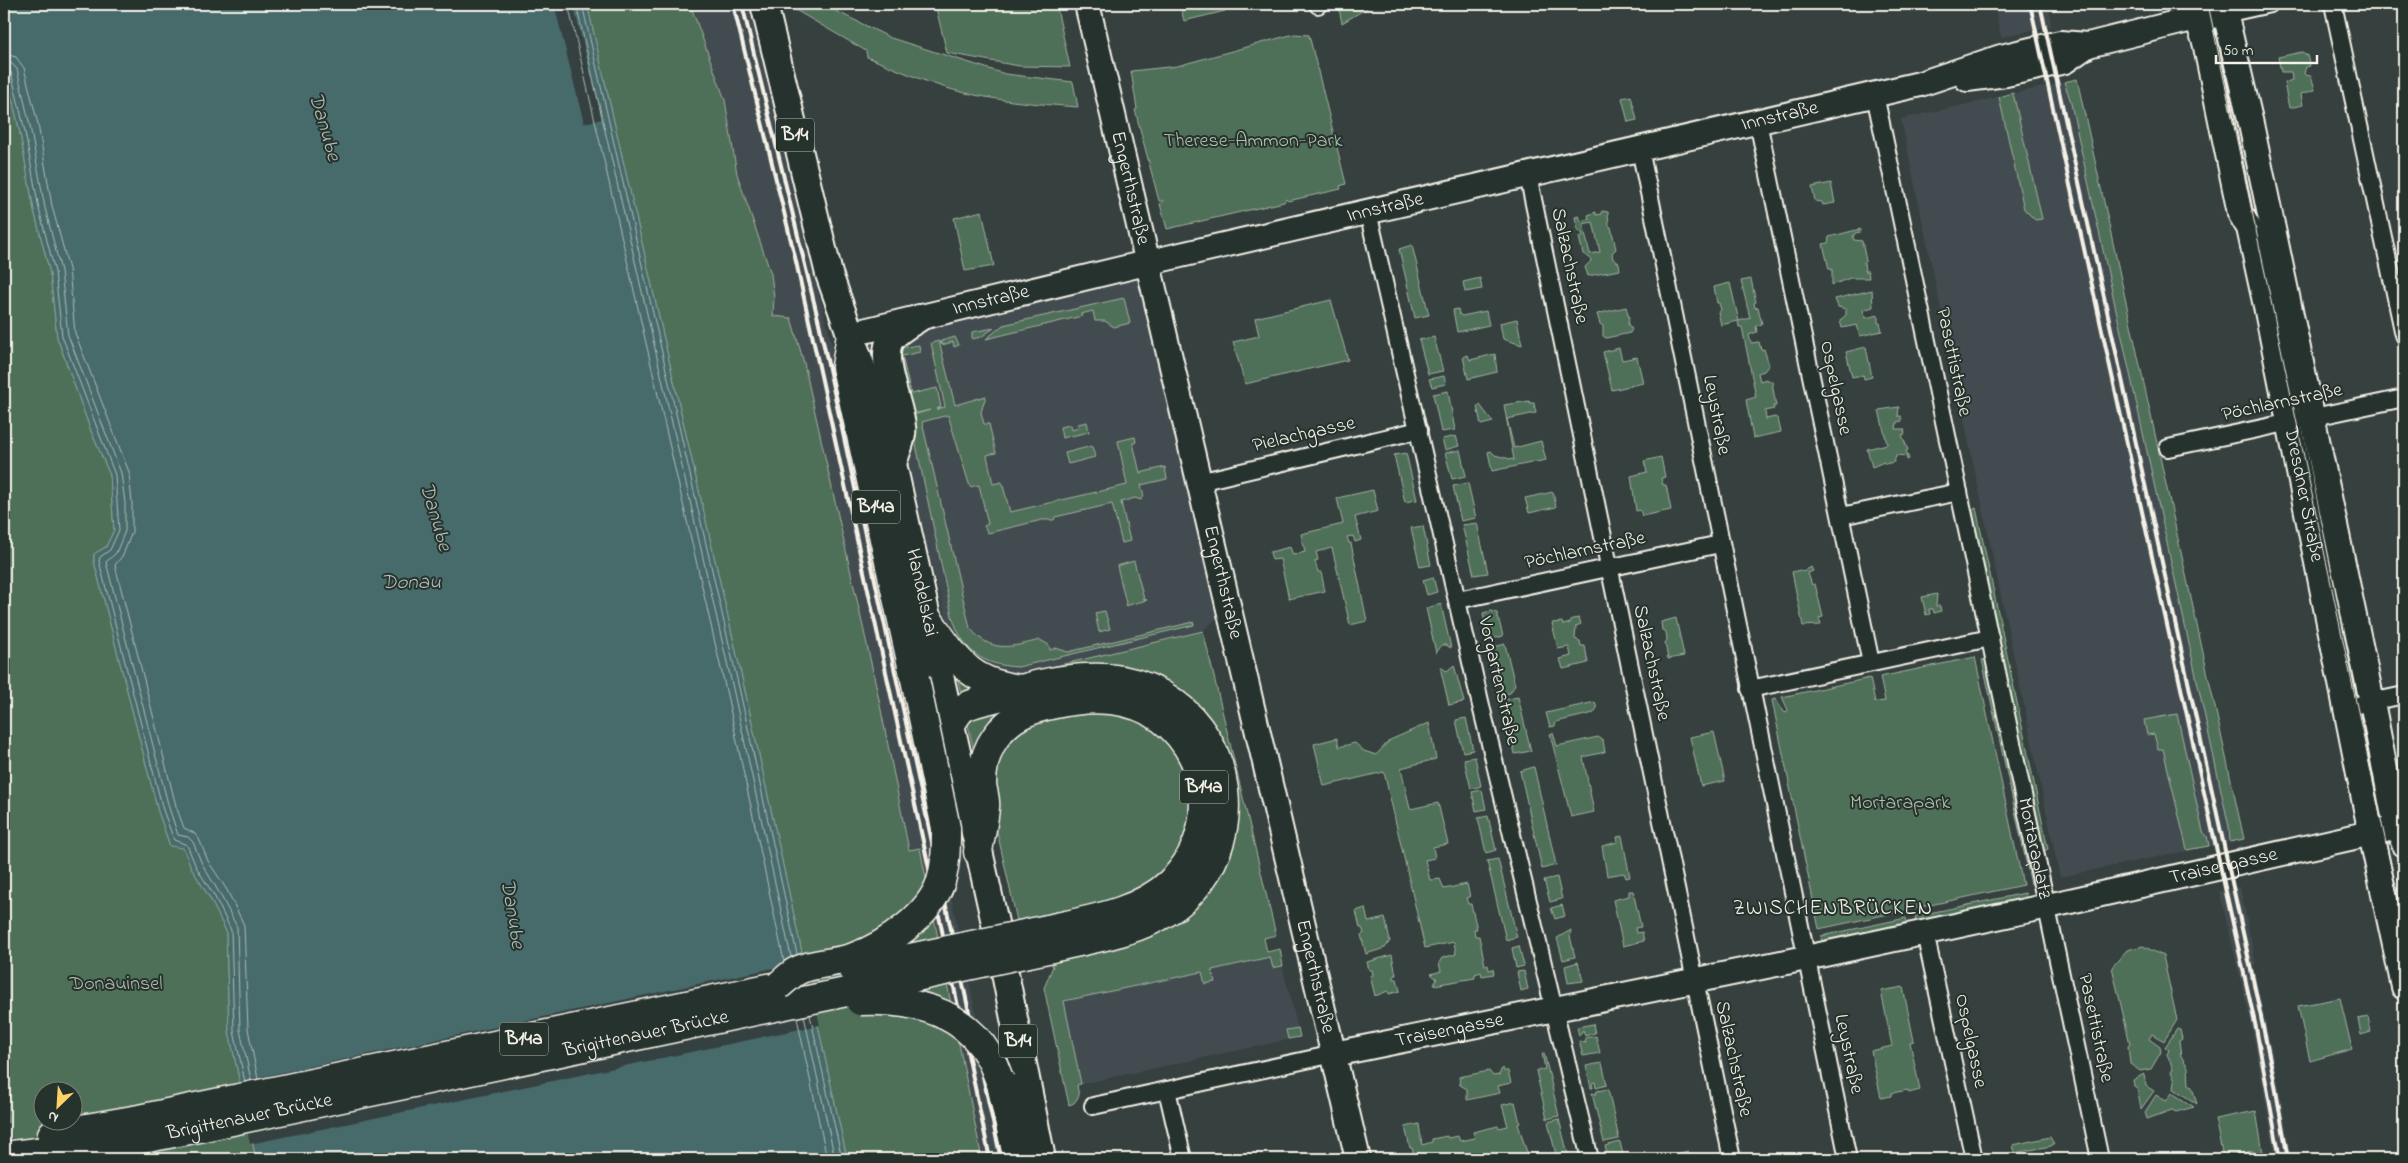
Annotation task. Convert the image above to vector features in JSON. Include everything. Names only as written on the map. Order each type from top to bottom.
[{"type":"highway","name":"B14a","points":[[778,986],[797,971],[853,957],[878,947],[901,932],[923,910],[940,882],[946,852],[946,828],[846,367],[851,334]]},
{"type":"highway","name":"B14a","points":[[928,618],[957,658],[970,671],[986,682],[1022,689]]},
{"type":"highway","name":"B14a","points":[[950,726],[966,706],[996,699],[1022,689],[1068,681],[1103,678],[1135,684],[1160,694],[1183,710],[1208,738],[1218,760],[1224,783],[1223,829],[1218,850],[1197,886],[1168,912],[1151,921],[1126,930],[1050,939]]},
{"type":"highway","name":"B14a","points":[[978,852],[985,805],[982,786],[985,762],[994,740],[1013,718],[1036,708],[1058,703],[1103,699],[1118,701],[1151,712],[1178,734],[1189,749],[1203,784],[1202,826],[1191,858],[1170,884],[1142,902],[1050,939]]},
{"type":"highway","name":"Brigittenauer Brücke","points":[[4,1140],[63,1133],[139,1120],[778,986],[1050,939]]},
{"type":"highway","name":"Brigittenauer Brücke","points":[[4,1156],[101,1147],[832,995],[1050,939]]},
{"type":"highway","points":[[832,995],[858,1001],[886,1000],[922,1006],[940,1012],[956,1021],[973,1036],[987,1053],[1000,1081],[1018,1159]]},
{"type":"highway","points":[[61,1159],[101,1147]]},
{"type":"main road","name":"Handelskai","points":[[764,4],[829,274],[882,424],[893,464],[995,923],[1042,1159]]},
{"type":"main road","name":"Engerthstraße","points":[[1087,4],[1146,263],[1358,1159]]},
{"type":"main road","name":"Innstraße","points":[[851,334],[1146,263],[1875,95],[1920,84],[2001,57],[2060,43],[2088,44],[2194,11],[2224,9]]},
{"type":"main road","name":"Dresdner Straße","points":[[2224,9],[2252,124],[2393,811],[2401,835]]},
{"type":"main road","name":"Dresdner Straße","points":[[2194,11],[2205,42],[2240,213],[2249,228],[2348,707],[2371,834],[2404,987]]},
{"type":"main road","points":[[893,464],[903,428],[888,364],[887,350],[890,340],[919,318]]},
{"type":"main road","name":"Traisengasse","points":[[2048,906],[2371,834],[2401,835]]},
{"type":"main road","name":"Mortaraplatz","points":[[1806,958],[2048,906]]},
{"type":"main road","name":"Traisengasse","points":[[1334,1054],[1806,958]]},
{"type":"street","name":"Innstraße","points":[[2224,9],[2270,4]]},
{"type":"street","points":[[2333,4],[2404,335]]},
{"type":"street","name":"Pasettistraße","points":[[1875,95],[1990,638]]},
{"type":"street","name":"Ospelgasse","points":[[1758,122],[1871,663]]},
{"type":"street","name":"Leystraße","points":[[1640,149],[1750,689]]},
{"type":"street","name":"Salzachstraße","points":[[1528,175],[1732,1159]]},
{"type":"street","name":"Vorgartenstraße","points":[[1368,212],[1482,710],[1590,1159]]},
{"type":"street","name":"Pöchlarnstraße","points":[[2168,448],[2289,424],[2404,398]]},
{"type":"street","name":"Pielachgasse","points":[[1198,482],[1419,430]]},
{"type":"street","points":[[1841,516],[1959,492]]},
{"type":"street","name":"Pöchlarnstraße","points":[[1458,600],[1720,544]]},
{"type":"street","points":[[1806,958],[1750,689],[1990,638]]},
{"type":"street","name":"Mortaraplatz","points":[[1990,638],[2048,906]]},
{"type":"street","points":[[2348,707],[2404,695]]},
{"type":"street","name":"Pasettistraße","points":[[2048,906],[2100,1159]]},
{"type":"street","name":"Ospelgasse","points":[[1924,933],[1974,1159]]},
{"type":"street","name":"Leystraße","points":[[1806,958],[1848,1159]]},
{"type":"street","name":"Traisengasse","points":[[1093,1106],[1334,1054]]},
{"type":"street","points":[[1167,1090],[1183,1159]]},
{"type":"shaded area","points":[[690,4],[751,4],[795,197],[842,385],[1007,1159],[982,1159],[920,848],[909,850],[876,685],[804,363],[773,316],[774,297],[771,274],[737,174],[725,100]]},
{"type":"shaded area","points":[[1994,4],[2049,4],[2051,26],[2001,37]]},
{"type":"shaded area","points":[[2064,82],[2070,99],[2229,827],[2230,842],[2060,877],[1901,119]]},
{"type":"shaded area","points":[[1142,278],[1219,616],[1203,631],[1022,674],[1003,673],[976,664],[950,633],[868,335]]},
{"type":"shaded area","points":[[2240,887],[2256,964],[2253,965],[2278,1080],[2291,1159],[2276,1159],[2250,1018],[2219,891]]},
{"type":"shaded area","points":[[1271,957],[1274,969],[1283,968],[1300,1037],[1081,1084],[1063,1001]]},
{"type":"shaded area","points":[[2253,1150],[2255,1159],[2211,1159]]},
{"type":"green space","points":[[587,4],[690,4],[725,100],[737,174],[771,274],[774,297],[773,316],[791,318],[804,363],[876,685],[909,850],[920,848],[982,1159],[847,1159],[745,691]]},
{"type":"green space","points":[[785,4],[826,4],[834,10],[891,38],[1005,74],[1073,82],[1078,107],[1002,100],[957,91],[934,84],[867,57],[866,51]]},
{"type":"green space","points":[[935,4],[1056,4],[1070,67],[1019,66],[947,53]]},
{"type":"green space","points":[[1180,4],[1232,4],[1224,6],[1225,11],[1184,21]]},
{"type":"green space","points":[[1338,4],[1374,4],[1342,23]]},
{"type":"green space","name":"Therese-Ammon-Park","points":[[1294,34],[1309,35],[1346,184],[1340,186],[1341,189],[1288,201],[1286,199],[1284,202],[1167,229],[1160,204],[1164,201],[1159,201],[1135,110],[1137,109],[1131,71],[1177,66]]},
{"type":"green space","points":[[2302,52],[2307,55],[2310,66],[2306,67],[2304,73],[2308,76],[2311,75],[2315,90],[2301,94],[2303,105],[2289,108],[2284,83],[2292,80],[2291,72],[2281,72],[2278,57]]},
{"type":"green space","name":"Donauinsel","points":[[4,63],[19,128],[34,210],[50,273],[57,337],[91,431],[110,475],[114,530],[106,547],[94,554],[94,561],[158,811],[170,846],[183,847],[192,869],[211,900],[226,931],[229,1031],[256,1159],[12,1159],[4,1096]]},
{"type":"green space","points":[[2077,79],[2244,839],[2230,842],[2229,827],[2070,99],[2064,82]]},
{"type":"green space","points":[[2013,93],[2042,219],[2035,220],[2024,209],[1999,97]]},
{"type":"green space","points":[[1631,96],[1637,120],[1628,122],[1622,98]]},
{"type":"green space","points":[[1831,183],[1835,203],[1823,205],[1822,202],[1815,201],[1812,187]]},
{"type":"green space","points":[[982,211],[994,266],[965,271],[954,218]]},
{"type":"green space","points":[[1602,211],[1608,212],[1609,226],[1611,227],[1616,249],[1612,253],[1613,259],[1619,263],[1620,270],[1588,276],[1585,267],[1591,261],[1590,258],[1583,254],[1579,237],[1583,236],[1581,231],[1578,231],[1575,217],[1579,216],[1581,221],[1589,219],[1588,215],[1596,212],[1596,215],[1602,214]],"holes":[[[1593,222],[1600,252],[1590,254],[1583,224]]]},
{"type":"green space","points":[[1860,229],[1860,232],[1855,233],[1853,237],[1854,240],[1862,241],[1866,261],[1864,262],[1865,271],[1868,271],[1869,278],[1850,278],[1832,285],[1832,269],[1829,269],[1823,244],[1828,243],[1829,237]]},
{"type":"green space","points":[[1412,245],[1429,315],[1415,318],[1399,249]]},
{"type":"green space","points":[[1480,278],[1482,289],[1465,292],[1463,282]]},
{"type":"green space","points":[[1751,279],[1756,302],[1754,303],[1755,308],[1758,307],[1762,324],[1756,326],[1757,332],[1749,335],[1751,343],[1759,342],[1761,350],[1764,349],[1769,365],[1764,371],[1758,373],[1760,381],[1766,379],[1772,382],[1776,406],[1773,406],[1774,409],[1765,411],[1766,419],[1775,417],[1778,419],[1781,432],[1753,438],[1746,400],[1756,397],[1742,327],[1739,327],[1738,321],[1721,325],[1718,312],[1721,310],[1719,303],[1717,303],[1714,287],[1730,283],[1739,321],[1750,318],[1741,281]]},
{"type":"green space","points":[[1872,290],[1873,307],[1863,310],[1866,318],[1878,315],[1878,323],[1880,323],[1882,331],[1860,336],[1857,325],[1842,328],[1840,320],[1846,315],[1846,309],[1838,307],[1835,299]]},
{"type":"green space","points":[[1124,298],[1130,323],[1114,327],[1105,321],[1095,321],[1093,311],[1081,314],[1082,316],[986,339],[1003,325]]},
{"type":"green space","points":[[1331,300],[1348,360],[1245,384],[1233,342],[1259,336],[1255,318]]},
{"type":"green space","points":[[1626,307],[1629,318],[1628,325],[1632,329],[1630,333],[1606,338],[1603,336],[1603,326],[1600,324],[1597,314]]},
{"type":"green space","points":[[1458,309],[1459,314],[1462,316],[1486,311],[1489,325],[1457,332],[1453,310]]},
{"type":"green space","points":[[1517,319],[1522,345],[1503,339],[1500,323]]},
{"type":"green space","points":[[994,328],[981,337],[972,339],[972,332]]},
{"type":"green space","points":[[955,337],[959,345],[954,347],[953,342],[942,345],[941,341]]},
{"type":"green space","points":[[1434,337],[1443,371],[1428,374],[1419,340]]},
{"type":"green space","points":[[939,341],[955,405],[986,396],[981,412],[984,424],[989,424],[996,453],[987,455],[993,484],[1002,482],[1010,512],[1127,485],[1118,441],[1135,437],[1136,442],[1133,443],[1140,473],[1165,467],[1167,479],[1141,485],[1144,496],[1141,500],[1135,498],[1121,502],[1130,541],[1122,543],[1112,504],[1055,517],[1054,520],[1042,520],[988,533],[984,526],[988,524],[979,485],[970,487],[948,415],[922,422],[970,628],[986,642],[994,645],[1011,646],[1040,640],[1049,645],[1050,650],[1056,648],[1068,652],[1193,622],[1194,625],[1018,667],[1005,666],[984,659],[968,647],[956,628],[952,616],[910,416],[930,410],[909,415],[897,358],[900,348],[919,345],[920,352],[902,356],[911,394],[937,388],[941,407],[937,409],[945,407],[931,343]]},
{"type":"green space","points":[[1866,347],[1872,377],[1864,379],[1863,375],[1852,377],[1846,352]]},
{"type":"green space","points":[[1619,348],[1622,360],[1637,357],[1643,383],[1612,390],[1603,352]]},
{"type":"green space","points":[[1495,354],[1497,372],[1468,379],[1463,357],[1468,355],[1470,360]]},
{"type":"green space","points":[[1444,376],[1446,384],[1432,387],[1429,379]]},
{"type":"green space","points":[[1448,391],[1455,430],[1441,432],[1433,394]]},
{"type":"green space","points":[[1529,401],[1534,403],[1536,413],[1507,419],[1514,448],[1541,441],[1546,460],[1492,471],[1488,452],[1491,451],[1495,455],[1514,460],[1504,405]]},
{"type":"green space","points":[[1480,405],[1493,422],[1481,425],[1477,406]]},
{"type":"green space","points":[[1899,407],[1898,416],[1901,416],[1902,421],[1897,422],[1896,429],[1904,429],[1905,434],[1902,435],[1908,450],[1906,451],[1909,459],[1907,460],[1906,456],[1896,455],[1894,462],[1885,464],[1884,462],[1872,467],[1867,449],[1887,444],[1879,410]]},
{"type":"green space","points":[[1087,422],[1089,432],[1062,438],[1060,427],[1070,425],[1071,430],[1079,428],[1078,424]]},
{"type":"green space","points":[[1456,436],[1459,446],[1445,450],[1442,439]]},
{"type":"green space","points":[[1092,446],[1095,457],[1068,464],[1065,453]]},
{"type":"green space","points":[[1460,450],[1466,476],[1452,479],[1445,453]]},
{"type":"green space","points":[[1406,453],[1417,500],[1405,502],[1394,455]]},
{"type":"green space","points":[[1661,457],[1665,477],[1661,478],[1663,485],[1666,485],[1671,510],[1642,516],[1640,510],[1636,511],[1631,476],[1647,472],[1644,461]]},
{"type":"green space","points":[[1468,483],[1476,518],[1461,521],[1453,486]]},
{"type":"green space","points":[[1373,490],[1378,511],[1355,517],[1361,540],[1355,542],[1353,536],[1347,537],[1349,543],[1351,543],[1367,621],[1350,625],[1332,548],[1316,552],[1318,560],[1315,561],[1318,572],[1321,572],[1325,591],[1289,599],[1280,559],[1272,560],[1270,552],[1290,547],[1293,555],[1305,552],[1301,534],[1343,524],[1337,498]]},
{"type":"green space","points":[[1553,492],[1556,507],[1529,513],[1525,498]]},
{"type":"green space","points":[[1976,508],[2048,849],[2044,851],[1972,509]]},
{"type":"green space","points":[[1477,523],[1488,573],[1474,575],[1462,525]]},
{"type":"green space","points":[[1423,526],[1431,565],[1420,567],[1411,528]]},
{"type":"green space","points":[[1134,561],[1144,599],[1147,600],[1125,606],[1126,603],[1117,566]]},
{"type":"green space","points":[[1811,567],[1813,571],[1808,573],[1812,585],[1815,584],[1823,617],[1819,618],[1821,625],[1803,626],[1792,572],[1800,570],[1803,572]]},
{"type":"green space","points":[[1433,577],[1437,592],[1427,595],[1423,580]]},
{"type":"green space","points":[[1937,594],[1936,606],[1940,606],[1941,611],[1934,613],[1933,609],[1929,609],[1930,614],[1926,615],[1922,597]]},
{"type":"green space","points":[[1441,604],[1451,648],[1442,645],[1436,653],[1426,608]]},
{"type":"green space","points":[[1105,611],[1110,629],[1099,632],[1095,613]]},
{"type":"green space","points":[[1491,611],[1497,613],[1503,636],[1488,640],[1483,613]]},
{"type":"green space","points":[[1579,618],[1581,624],[1576,626],[1575,639],[1580,641],[1581,646],[1585,646],[1588,663],[1563,669],[1560,659],[1571,656],[1569,647],[1558,649],[1552,623],[1562,622],[1563,625],[1570,623],[1572,619]]},
{"type":"green space","points":[[1676,618],[1684,656],[1668,659],[1665,643],[1667,640],[1666,632],[1662,630],[1661,622]]},
{"type":"green space","points":[[1203,631],[1276,935],[1264,938],[1267,952],[1280,949],[1283,966],[1273,968],[1270,957],[1212,970],[1215,982],[1205,984],[1202,972],[1064,1001],[1081,1084],[1077,1085],[1079,1096],[1074,1103],[1069,1105],[1044,988],[1053,966],[1018,925],[994,818],[975,756],[957,676],[1003,673],[1022,674]]},
{"type":"green space","points":[[1505,644],[1515,685],[1510,693],[1502,695],[1490,648]]},
{"type":"green space","name":"Mortarapark","points":[[1975,657],[2023,885],[1819,929],[1772,700],[1775,699],[1785,713],[1788,710],[1782,697],[1870,678],[1875,702],[1885,701],[1880,677]]},
{"type":"green space","points":[[1986,659],[2034,884],[2031,884],[1982,660]]},
{"type":"green space","points":[[1454,665],[1464,702],[1449,705],[1440,667],[1447,671]]},
{"type":"green space","points":[[1518,697],[1531,751],[1515,754],[1503,700]]},
{"type":"green space","points":[[1595,702],[1597,708],[1594,713],[1556,722],[1555,726],[1550,727],[1546,713]]},
{"type":"green space","points":[[2177,714],[2203,832],[2207,836],[2209,846],[2187,850],[2163,749],[2158,749],[2154,734],[2147,735],[2144,720]]},
{"type":"green space","points":[[1466,718],[1473,750],[1463,752],[1456,720]]},
{"type":"green space","points":[[1429,723],[1436,759],[1401,768],[1410,809],[1438,803],[1448,844],[1433,847],[1435,858],[1425,860],[1430,880],[1440,879],[1444,889],[1467,884],[1470,897],[1466,898],[1468,904],[1471,904],[1477,929],[1474,929],[1475,936],[1479,936],[1485,965],[1488,965],[1489,970],[1493,969],[1494,974],[1482,976],[1481,972],[1475,974],[1475,978],[1434,985],[1437,979],[1431,974],[1441,971],[1439,963],[1442,958],[1456,954],[1454,942],[1425,948],[1384,772],[1324,786],[1314,744],[1337,738],[1339,747],[1355,743],[1364,751],[1376,755],[1390,740]]},
{"type":"green space","points":[[1714,732],[1725,781],[1701,786],[1690,737]]},
{"type":"green space","points":[[1553,733],[1557,746],[1598,737],[1603,740],[1605,752],[1583,757],[1594,812],[1571,817],[1550,734]]},
{"type":"green space","points":[[1475,757],[1481,786],[1471,789],[1464,759]]},
{"type":"green space","points":[[1534,767],[1556,865],[1542,869],[1520,771]]},
{"type":"green space","points":[[1482,790],[1486,809],[1476,811],[1472,792]]},
{"type":"green space","points":[[1488,816],[1496,850],[1486,853],[1478,818]]},
{"type":"green space","points":[[1622,836],[1630,877],[1626,878],[1624,873],[1607,876],[1602,846],[1618,842],[1617,837]]},
{"type":"green space","points":[[1498,859],[1517,937],[1506,940],[1487,861]]},
{"type":"green space","points":[[1557,877],[1562,899],[1550,902],[1544,880]]},
{"type":"green space","points":[[1629,891],[1633,891],[1641,927],[1635,928],[1636,933],[1642,932],[1644,941],[1623,946],[1613,900],[1629,896]]},
{"type":"green space","points":[[2025,893],[2026,898],[1916,921],[1915,916]]},
{"type":"green space","points":[[1562,905],[1565,916],[1555,919],[1551,908]]},
{"type":"green space","points":[[1365,908],[1368,922],[1385,918],[1390,941],[1385,948],[1366,954],[1361,935],[1364,933],[1362,928],[1360,928],[1356,911]]},
{"type":"green space","points":[[1906,918],[1907,923],[1822,941],[1821,936]]},
{"type":"green space","points":[[1571,930],[1570,936],[1575,957],[1563,960],[1557,938]]},
{"type":"green space","points":[[1519,946],[1524,966],[1516,968],[1512,948]]},
{"type":"green space","points":[[2143,946],[2163,956],[2177,1020],[2164,1041],[2152,1034],[2149,1039],[2160,1047],[2161,1052],[2151,1069],[2140,1071],[2130,1064],[2128,1046],[2130,1044],[2112,967],[2127,950]]},
{"type":"green space","points":[[1392,955],[1396,975],[1394,975],[1394,979],[1397,979],[1400,991],[1389,994],[1388,991],[1375,996],[1370,976],[1373,975],[1372,970],[1369,970],[1367,962]]},
{"type":"green space","points":[[1578,962],[1583,981],[1568,983],[1565,966]]},
{"type":"green space","points":[[1524,971],[1528,989],[1521,991],[1517,972]]},
{"type":"green space","points":[[1903,987],[1914,1041],[1910,1042],[1920,1090],[1909,1093],[1908,1090],[1892,1093],[1892,1096],[1881,1098],[1871,1051],[1892,1046],[1881,991]]},
{"type":"green space","points":[[1680,993],[1680,996],[1576,1019],[1575,1015]]},
{"type":"green space","points":[[2340,998],[2352,1049],[2310,1061],[2298,1006]]},
{"type":"green space","points":[[2368,1017],[2371,1032],[2361,1035],[2358,1019]]},
{"type":"green space","points":[[1593,1024],[1595,1033],[1585,1036],[1583,1030],[1579,1036],[1577,1027]]},
{"type":"green space","points":[[1298,1028],[1300,1037],[1288,1039],[1286,1030]]},
{"type":"green space","points":[[2177,1029],[2180,1030],[2182,1039],[2179,1041],[2181,1056],[2188,1067],[2189,1085],[2192,1087],[2197,1104],[2174,1089],[2175,1080],[2171,1072],[2173,1069],[2167,1054],[2169,1050],[2165,1047]]},
{"type":"green space","points":[[1596,1036],[1600,1053],[1583,1056],[1579,1041],[1586,1043],[1585,1038]]},
{"type":"green space","points":[[1542,1053],[1544,1053],[1559,1116],[1547,1119],[1536,1071],[1545,1069]]},
{"type":"green space","points":[[1602,1063],[1607,1085],[1596,1088],[1595,1082],[1592,1083],[1593,1088],[1591,1088],[1586,1066]]},
{"type":"green space","points":[[1502,1068],[1504,1071],[1508,1071],[1511,1083],[1498,1086],[1500,1093],[1467,1100],[1467,1089],[1460,1085],[1459,1077],[1489,1071],[1493,1076],[1499,1075]]},
{"type":"green space","points":[[2144,1074],[2146,1086],[2154,1091],[2141,1109],[2137,1088],[2134,1086],[2133,1080]]},
{"type":"green space","points":[[1608,1089],[1619,1139],[1604,1142],[1592,1093],[1596,1094],[1597,1091]]},
{"type":"green space","points":[[2172,1093],[2194,1107],[2176,1112],[2172,1110],[2147,1119],[2145,1112],[2156,1095],[2166,1101]]},
{"type":"green space","points":[[1515,1102],[1520,1123],[1518,1124],[1529,1159],[1411,1159],[1411,1156],[1414,1155],[1412,1148],[1410,1148],[1405,1127],[1419,1124],[1422,1145],[1432,1142],[1432,1139],[1447,1136],[1448,1138],[1458,1136],[1460,1141],[1475,1138],[1473,1132],[1498,1126],[1499,1128],[1508,1126],[1502,1105]]},
{"type":"green space","points":[[2256,1111],[2264,1159],[2255,1159],[2253,1151],[2223,1157],[2215,1119]]},
{"type":"green space","points":[[1559,1119],[1569,1159],[1557,1159],[1548,1122]]},
{"type":"green space","points":[[2050,1137],[2054,1144],[2051,1146],[2015,1153],[2013,1145]]},
{"type":"green space","points":[[1620,1142],[1624,1159],[1608,1159],[1605,1146]]},
{"type":"green space","points":[[1688,1151],[1690,1159],[1672,1159],[1671,1155]]},
{"type":"water","name":"Donau","points":[[4,4],[587,4],[745,691],[847,1159],[256,1159],[229,1031],[226,931],[211,900],[192,869],[183,848],[170,846],[158,811],[94,561],[94,554],[106,547],[114,530],[110,475],[91,431],[57,337],[50,273],[34,210],[19,128],[4,63]]},
{"type":"water","points":[[4,176],[9,199],[7,225],[4,225]]},
{"type":"pier","points":[[554,4],[573,4],[602,119],[584,123]]},
{"type":"pier","points":[[806,961],[820,1025],[250,1144],[237,1082]]},
{"type":"pier","points":[[4,1123],[10,1123],[15,1159],[4,1159]]},
{"type":"tram line","points":[[2208,4],[2404,928]]},
{"type":"railway","points":[[733,4],[795,257],[930,873],[990,1159]]},
{"type":"railway","points":[[742,4],[819,323],[1001,1159]]},
{"type":"railway","points":[[2030,4],[2256,1028],[2280,1159]]},
{"type":"railway","points":[[2040,4],[2250,965],[2273,1074],[2288,1159]]},
{"type":"district","name":"ZWISCHENBRÜCKEN","points":[[1833,909]]},
{"type":"water label","name":"Danube","points":[[324,127]]},
{"type":"water label","name":"Danube","points":[[435,517]]},
{"type":"water label","name":"Danube","points":[[512,914]]}]
